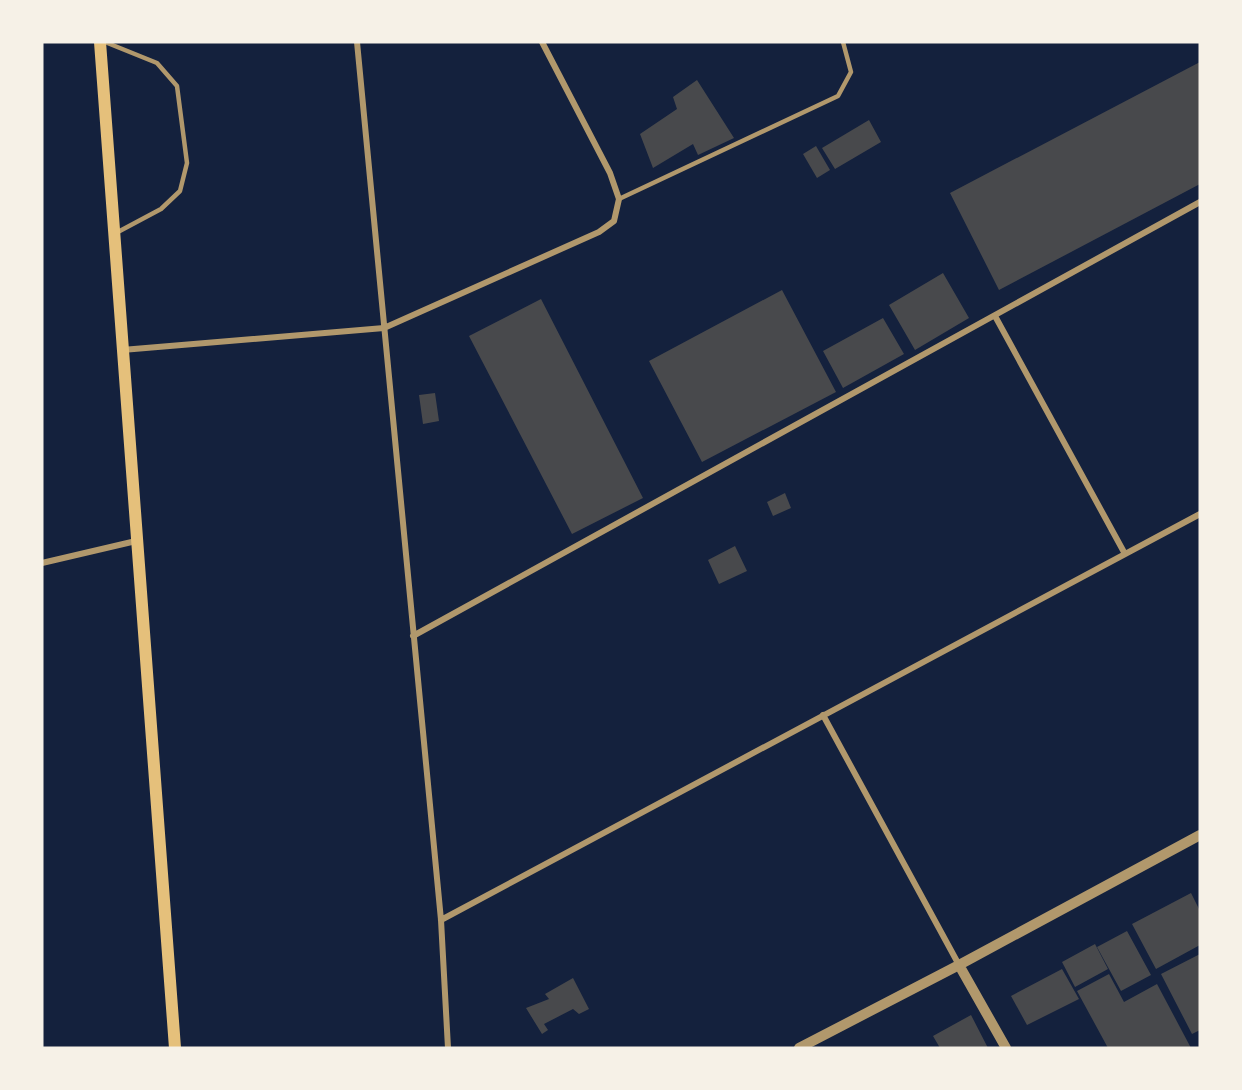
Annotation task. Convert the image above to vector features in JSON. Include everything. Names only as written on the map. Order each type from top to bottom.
[{"type":"main road","points":[[100,42],[175,1048]]},
{"type":"street","points":[[357,42],[441,920],[448,1048]]},
{"type":"street","points":[[122,350],[384,328],[599,232],[614,221],[619,199],[610,173],[542,42]]},
{"type":"street","points":[[413,636],[1200,202]]},
{"type":"street","points":[[995,316],[1125,554]]},
{"type":"street","points":[[441,920],[1200,514]]},
{"type":"street","points":[[42,563],[136,541]]},
{"type":"street","points":[[824,716],[1006,1048]]},
{"type":"street","points":[[799,1048],[1200,835]]},
{"type":"lane","points":[[105,42],[158,63],[177,86],[187,163],[180,191],[161,209],[114,235]]},
{"type":"lane","points":[[619,199],[838,96],[850,72],[843,42]]},
{"type":"building","points":[[1200,62],[1200,184],[999,290],[950,193]]},
{"type":"building","points":[[697,80],[734,138],[698,155],[693,144],[653,168],[640,134],[677,109],[673,97]]},
{"type":"building","points":[[869,120],[881,142],[835,169],[822,148]]},
{"type":"building","points":[[816,146],[830,170],[817,178],[803,154]]},
{"type":"building","points":[[943,273],[969,318],[915,350],[889,305]]},
{"type":"building","points":[[782,290],[836,392],[702,462],[649,361]]},
{"type":"building","points":[[541,299],[643,498],[572,534],[469,336]]},
{"type":"building","points":[[883,318],[904,354],[843,388],[823,351]]},
{"type":"building","points":[[435,393],[439,421],[423,424],[419,395]]},
{"type":"building","points":[[785,493],[791,508],[773,516],[767,502]]},
{"type":"building","points":[[735,546],[747,571],[719,584],[708,560]]},
{"type":"building","points":[[1191,893],[1200,911],[1200,945],[1156,969],[1132,924]]},
{"type":"building","points":[[1127,931],[1151,975],[1121,991],[1097,947]]},
{"type":"building","points":[[1095,944],[1108,969],[1075,987],[1062,962]]},
{"type":"building","points":[[1200,954],[1200,1030],[1192,1034],[1161,974]]},
{"type":"building","points":[[1062,969],[1079,999],[1027,1025],[1011,996]]},
{"type":"building","points":[[1109,974],[1124,1002],[1157,984],[1191,1048],[1108,1048],[1077,991]]},
{"type":"building","points":[[573,978],[589,1009],[579,1014],[573,1009],[544,1024],[548,1030],[542,1034],[526,1008],[549,999],[545,994]]},
{"type":"building","points":[[971,1015],[988,1048],[940,1048],[933,1036]]}]
